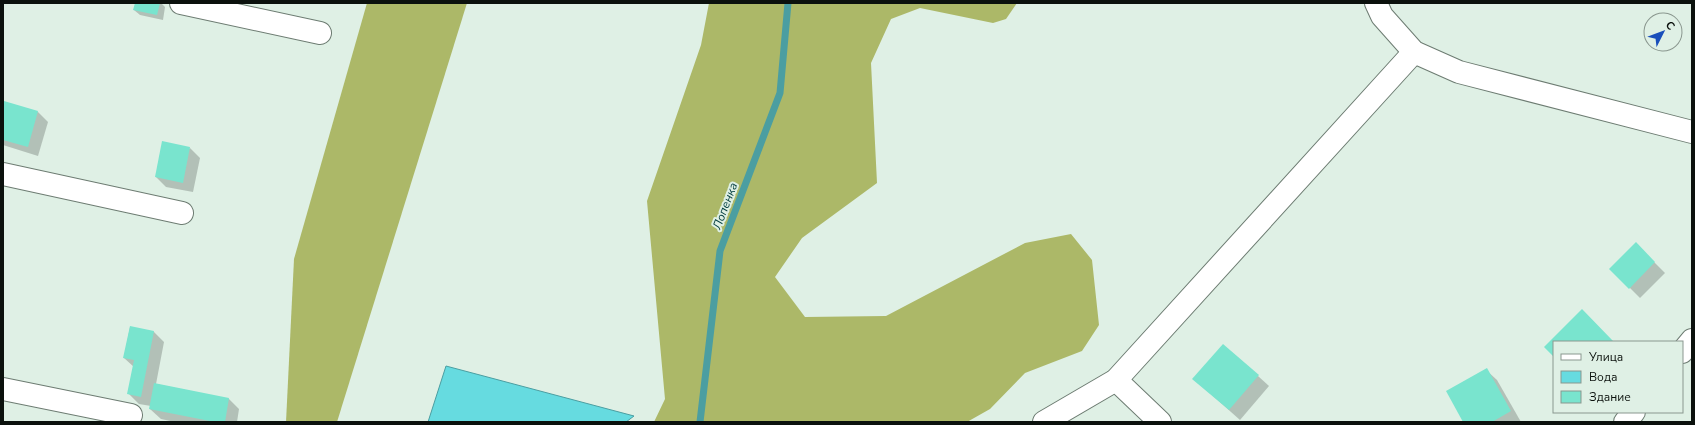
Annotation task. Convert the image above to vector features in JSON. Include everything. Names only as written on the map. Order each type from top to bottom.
[{"type":"street","points":[[181,3],[320,33]]},
{"type":"street","points":[[1376,3],[1382,16],[1414,52],[1459,72],[1692,132]]},
{"type":"street","points":[[1044,422],[1116,380],[1414,52]]},
{"type":"street","points":[[3,174],[182,212]]},
{"type":"street","points":[[1683,351],[1692,340]]},
{"type":"street","points":[[1116,380],[1160,422]]},
{"type":"street","points":[[3,389],[131,415]]},
{"type":"street","points":[[1626,422],[1633,413]]},
{"type":"green space","points":[[367,3],[467,3],[337,422],[286,422],[294,259]]},
{"type":"green space","points":[[709,3],[1017,3],[1006,19],[993,23],[920,8],[891,19],[871,63],[877,183],[802,238],[775,277],[805,317],[886,316],[1025,243],[1071,234],[1092,260],[1099,325],[1082,351],[1025,373],[990,409],[967,422],[654,422],[665,399],[647,201],[701,45]]},
{"type":"water","points":[[446,366],[634,416],[626,422],[428,422]]},
{"type":"building","points":[[135,3],[160,3],[157,15],[133,10]]},
{"type":"building","points":[[4,101],[38,111],[28,147],[3,140]]},
{"type":"building","points":[[162,141],[190,147],[183,183],[155,177]]},
{"type":"building","points":[[1636,242],[1655,262],[1629,289],[1609,269]]},
{"type":"building","points":[[1582,309],[1613,341],[1553,341],[1553,356],[1544,347]]},
{"type":"building","points":[[130,326],[154,331],[141,397],[127,394],[134,360],[123,358]]},
{"type":"building","points":[[1223,344],[1259,375],[1229,410],[1192,379]]},
{"type":"building","points":[[1487,368],[1511,411],[1492,422],[1463,422],[1446,391]]},
{"type":"building","points":[[154,383],[229,398],[225,422],[215,422],[149,409]]},
{"type":"waterway","name":"Лопенка","points":[[700,422],[720,251],[780,93],[788,3]]}]
